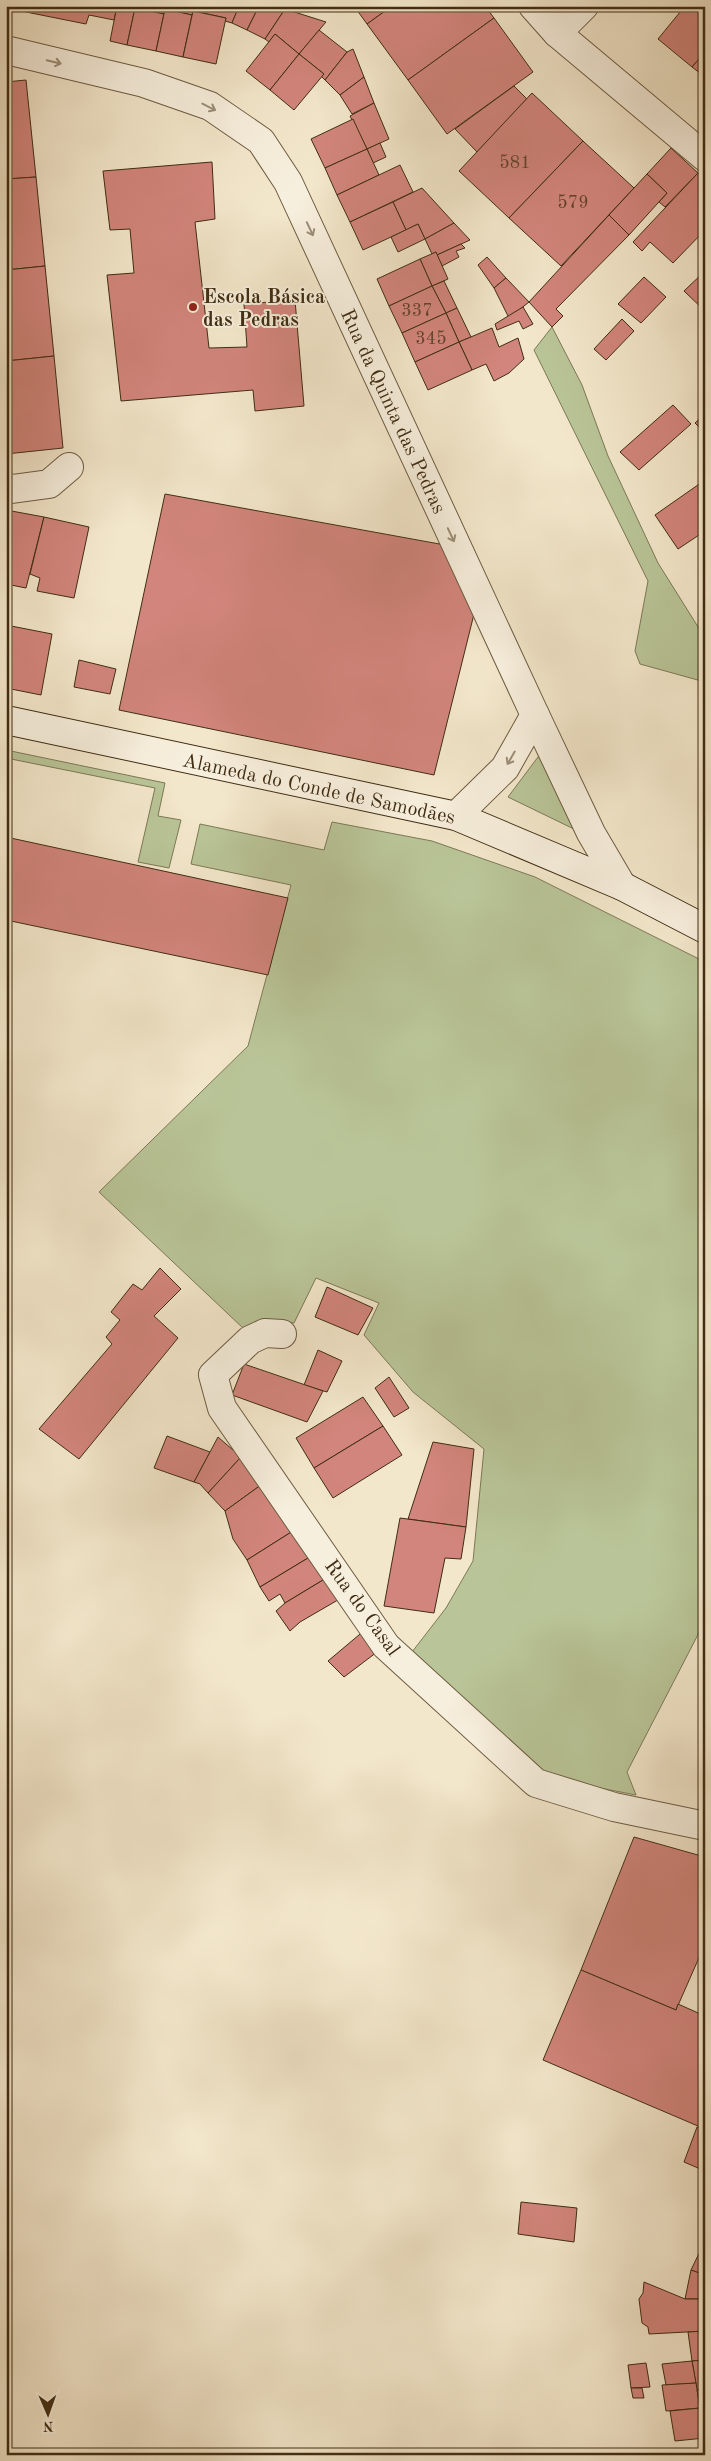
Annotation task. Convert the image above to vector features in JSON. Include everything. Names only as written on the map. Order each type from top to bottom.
[{"type":"street","points":[[533,6],[557,33],[668,128],[705,157]]},
{"type":"street","points":[[557,33],[584,6]]},
{"type":"street","name":"Rua da Quinta das Pedras","points":[[6,50],[144,82],[210,106],[261,141],[288,182],[535,716],[592,833],[622,886]]},
{"type":"street","points":[[6,487],[49,484],[69,467]]},
{"type":"street","points":[[456,816],[505,768],[535,716]]},
{"type":"street","name":"Alameda do Conde de Samodães","points":[[6,720],[456,816],[622,886],[705,929]]},
{"type":"street","name":"Rua do Casal","points":[[282,1334],[265,1333],[250,1340],[213,1375],[222,1408],[386,1646],[536,1783],[614,1807],[705,1826]]},
{"type":"green space","points":[[552,327],[582,385],[608,456],[658,563],[705,638],[705,682],[640,664],[635,651],[648,581],[534,350]]},
{"type":"green space","points":[[6,750],[165,783],[158,816],[181,820],[169,868],[138,862],[155,788],[6,758]]},
{"type":"green space","points":[[541,753],[578,831],[508,797]]},
{"type":"green space","points":[[332,822],[432,841],[535,877],[705,962],[705,1621],[627,1772],[636,1795],[543,1777],[412,1652],[446,1608],[473,1561],[484,1449],[413,1392],[364,1335],[379,1303],[316,1278],[294,1323],[272,1320],[244,1329],[99,1192],[248,1046],[291,885],[191,864],[200,824],[324,850]]},
{"type":"building","points":[[24,6],[117,6],[114,20],[89,15],[86,24],[26,12]]},
{"type":"building","points":[[117,6],[135,8],[127,45],[110,41]]},
{"type":"building","points":[[128,6],[165,6],[164,14]]},
{"type":"building","points":[[165,6],[194,6],[192,15],[165,9]]},
{"type":"building","points":[[194,6],[239,6],[232,23],[225,21],[226,18],[193,11]]},
{"type":"building","points":[[239,6],[259,6],[247,30],[232,23]]},
{"type":"building","points":[[259,6],[281,6],[285,9],[265,39],[247,30]]},
{"type":"building","points":[[354,6],[392,6],[367,24]]},
{"type":"building","points":[[392,6],[485,6],[494,18],[408,80],[367,24]]},
{"type":"building","points":[[685,6],[705,6],[705,52],[692,67],[658,39]]},
{"type":"building","points":[[135,8],[164,14],[156,51],[127,45]]},
{"type":"building","points":[[165,9],[192,15],[183,57],[156,51]]},
{"type":"building","points":[[285,9],[326,22],[299,54],[275,34],[269,42],[265,39]]},
{"type":"building","points":[[193,11],[226,18],[216,64],[183,57]]},
{"type":"building","points":[[494,18],[533,72],[447,134],[408,80]]},
{"type":"building","points":[[319,30],[347,52],[325,80],[321,76],[324,74],[299,54]]},
{"type":"building","points":[[275,34],[299,54],[270,90],[246,71]]},
{"type":"building","points":[[353,49],[364,77],[340,95],[325,80],[347,52]]},
{"type":"building","points":[[705,52],[705,77],[692,67]]},
{"type":"building","points":[[299,54],[324,74],[294,110],[270,90]]},
{"type":"building","points":[[364,77],[374,103],[352,114],[340,95]]},
{"type":"building","points":[[26,80],[36,177],[6,179],[6,82]]},
{"type":"building","points":[[514,86],[527,99],[477,152],[455,129]]},
{"type":"building","points":[[532,93],[583,141],[509,218],[459,171]]},
{"type":"building","points":[[374,103],[389,139],[367,149],[350,116]]},
{"type":"building","points":[[353,119],[367,149],[325,168],[311,139]]},
{"type":"building","points":[[583,141],[634,188],[561,266],[509,218]]},
{"type":"building","points":[[380,143],[386,157],[373,163],[367,149]]},
{"type":"building","points":[[671,148],[698,173],[665,207],[659,202],[667,193],[647,174]]},
{"type":"building","points":[[367,149],[379,175],[337,195],[325,168]]},
{"type":"building","points":[[212,162],[215,219],[195,222],[209,348],[247,347],[244,304],[295,300],[304,406],[255,411],[253,390],[121,401],[107,275],[134,273],[130,229],[110,230],[103,171]]},
{"type":"building","points":[[400,165],[413,192],[350,222],[337,195]]},
{"type":"building","points":[[698,173],[705,179],[705,230],[673,263],[650,242],[642,251],[633,242]]},
{"type":"building","points":[[647,174],[667,193],[629,235],[609,215]]},
{"type":"building","points":[[36,177],[45,266],[6,270],[6,179]]},
{"type":"building","points":[[422,188],[454,223],[425,239],[418,224],[406,230],[393,202]]},
{"type":"building","points":[[393,202],[406,230],[363,250],[350,222]]},
{"type":"building","points":[[609,215],[629,235],[556,309],[563,316],[552,327],[529,302]]},
{"type":"building","points":[[454,223],[470,240],[437,255],[436,252],[432,254],[425,239]]},
{"type":"building","points":[[418,224],[425,239],[398,252],[391,237]]},
{"type":"building","points":[[461,244],[465,248],[456,251],[459,257],[442,266],[437,255]]},
{"type":"building","points":[[436,252],[448,279],[432,286],[420,259]]},
{"type":"building","points":[[487,257],[506,278],[494,288],[478,265]]},
{"type":"building","points":[[420,259],[432,286],[389,306],[377,279]]},
{"type":"building","points":[[45,266],[54,356],[6,361],[6,270]]},
{"type":"building","points":[[705,271],[705,311],[684,291]]},
{"type":"building","points":[[644,277],[666,297],[641,323],[618,304]]},
{"type":"building","points":[[506,278],[529,302],[509,318],[494,288]]},
{"type":"building","points":[[444,281],[457,308],[446,313],[432,286]]},
{"type":"building","points":[[432,286],[446,313],[402,333],[389,306]]},
{"type":"building","points":[[523,307],[533,324],[523,329],[519,321],[497,330],[495,324]]},
{"type":"building","points":[[457,308],[471,337],[459,342],[446,313]]},
{"type":"building","points":[[446,313],[459,342],[415,362],[402,333]]},
{"type":"building","points":[[622,319],[634,331],[606,360],[594,349]]},
{"type":"building","points":[[492,328],[499,347],[518,338],[524,359],[509,373],[494,381],[486,364],[472,370],[459,342]]},
{"type":"building","points":[[459,342],[472,370],[428,390],[415,362]]},
{"type":"building","points":[[54,356],[63,448],[6,454],[6,361]]},
{"type":"building","points":[[673,405],[691,424],[639,470],[620,452]]},
{"type":"building","points":[[705,414],[705,433],[695,423]]},
{"type":"building","points":[[705,480],[705,531],[678,549],[655,515]]},
{"type":"building","points":[[165,494],[445,545],[476,606],[434,775],[119,710]]},
{"type":"building","points":[[6,510],[44,517],[26,588],[6,584]]},
{"type":"building","points":[[44,517],[89,527],[74,598],[37,591],[40,578],[30,574]]},
{"type":"building","points":[[6,625],[52,634],[41,695],[6,688]]},
{"type":"building","points":[[79,660],[116,669],[110,694],[74,687]]},
{"type":"building","points":[[6,837],[288,898],[268,975],[6,920]]},
{"type":"building","points":[[160,1268],[181,1289],[154,1316],[178,1338],[79,1459],[39,1429],[112,1344],[106,1337],[120,1320],[111,1312],[133,1284],[142,1290]]},
{"type":"building","points":[[327,1287],[373,1308],[358,1335],[315,1317]]},
{"type":"building","points":[[318,1350],[342,1361],[327,1392],[304,1385]]},
{"type":"building","points":[[244,1364],[323,1391],[307,1422],[232,1395]]},
{"type":"building","points":[[389,1377],[409,1408],[394,1417],[375,1388]]},
{"type":"building","points":[[363,1397],[383,1426],[314,1468],[296,1438]]},
{"type":"building","points":[[383,1426],[402,1455],[333,1498],[314,1468]]},
{"type":"building","points":[[167,1436],[210,1452],[194,1482],[154,1468]]},
{"type":"building","points":[[218,1437],[241,1457],[208,1493],[200,1484],[194,1482]]},
{"type":"building","points":[[433,1442],[474,1449],[466,1527],[408,1519]]},
{"type":"building","points":[[241,1457],[265,1482],[225,1511],[208,1493]]},
{"type":"building","points":[[265,1482],[296,1529],[247,1560],[233,1539],[225,1511]]},
{"type":"building","points":[[400,1518],[466,1527],[461,1559],[445,1558],[434,1613],[384,1606]]},
{"type":"building","points":[[296,1529],[313,1555],[260,1587],[247,1560]]},
{"type":"building","points":[[313,1555],[328,1577],[285,1603],[280,1594],[269,1601],[260,1587]]},
{"type":"building","points":[[328,1577],[343,1597],[300,1622],[290,1631],[276,1611],[285,1603]]},
{"type":"building","points":[[366,1629],[381,1649],[344,1677],[328,1661]]},
{"type":"building","points":[[634,1837],[705,1857],[705,1944],[676,2010],[581,1970]]},
{"type":"building","points":[[581,1970],[676,2010],[678,2004],[705,2016],[705,2129],[543,2060]]},
{"type":"building","points":[[697,2127],[705,2129],[705,2171],[684,2162]]},
{"type":"building","points":[[521,2202],[577,2208],[574,2242],[518,2234]]},
{"type":"building","points":[[705,2241],[705,2275],[691,2270]]},
{"type":"building","points":[[691,2270],[705,2275],[705,2299],[685,2299]]},
{"type":"building","points":[[644,2282],[685,2299],[705,2299],[705,2331],[649,2334],[648,2327],[642,2323],[639,2299],[643,2293]]},
{"type":"building","points":[[705,2331],[705,2360],[692,2361],[688,2332]]},
{"type":"building","points":[[705,2360],[705,2389],[697,2390],[692,2361]]},
{"type":"building","points":[[692,2361],[696,2383],[666,2385],[662,2364]]},
{"type":"building","points":[[646,2363],[650,2387],[631,2388],[628,2365]]},
{"type":"building","points":[[696,2383],[700,2408],[666,2411],[662,2385]]},
{"type":"building","points":[[631,2388],[642,2388],[644,2398],[633,2398]]},
{"type":"building","points":[[705,2389],[705,2418],[702,2418],[697,2390]]},
{"type":"building","points":[[700,2408],[705,2438],[675,2441],[670,2411]]},
{"type":"place","name":"Escola Básica das Pedras","points":[[193,307]]}]
